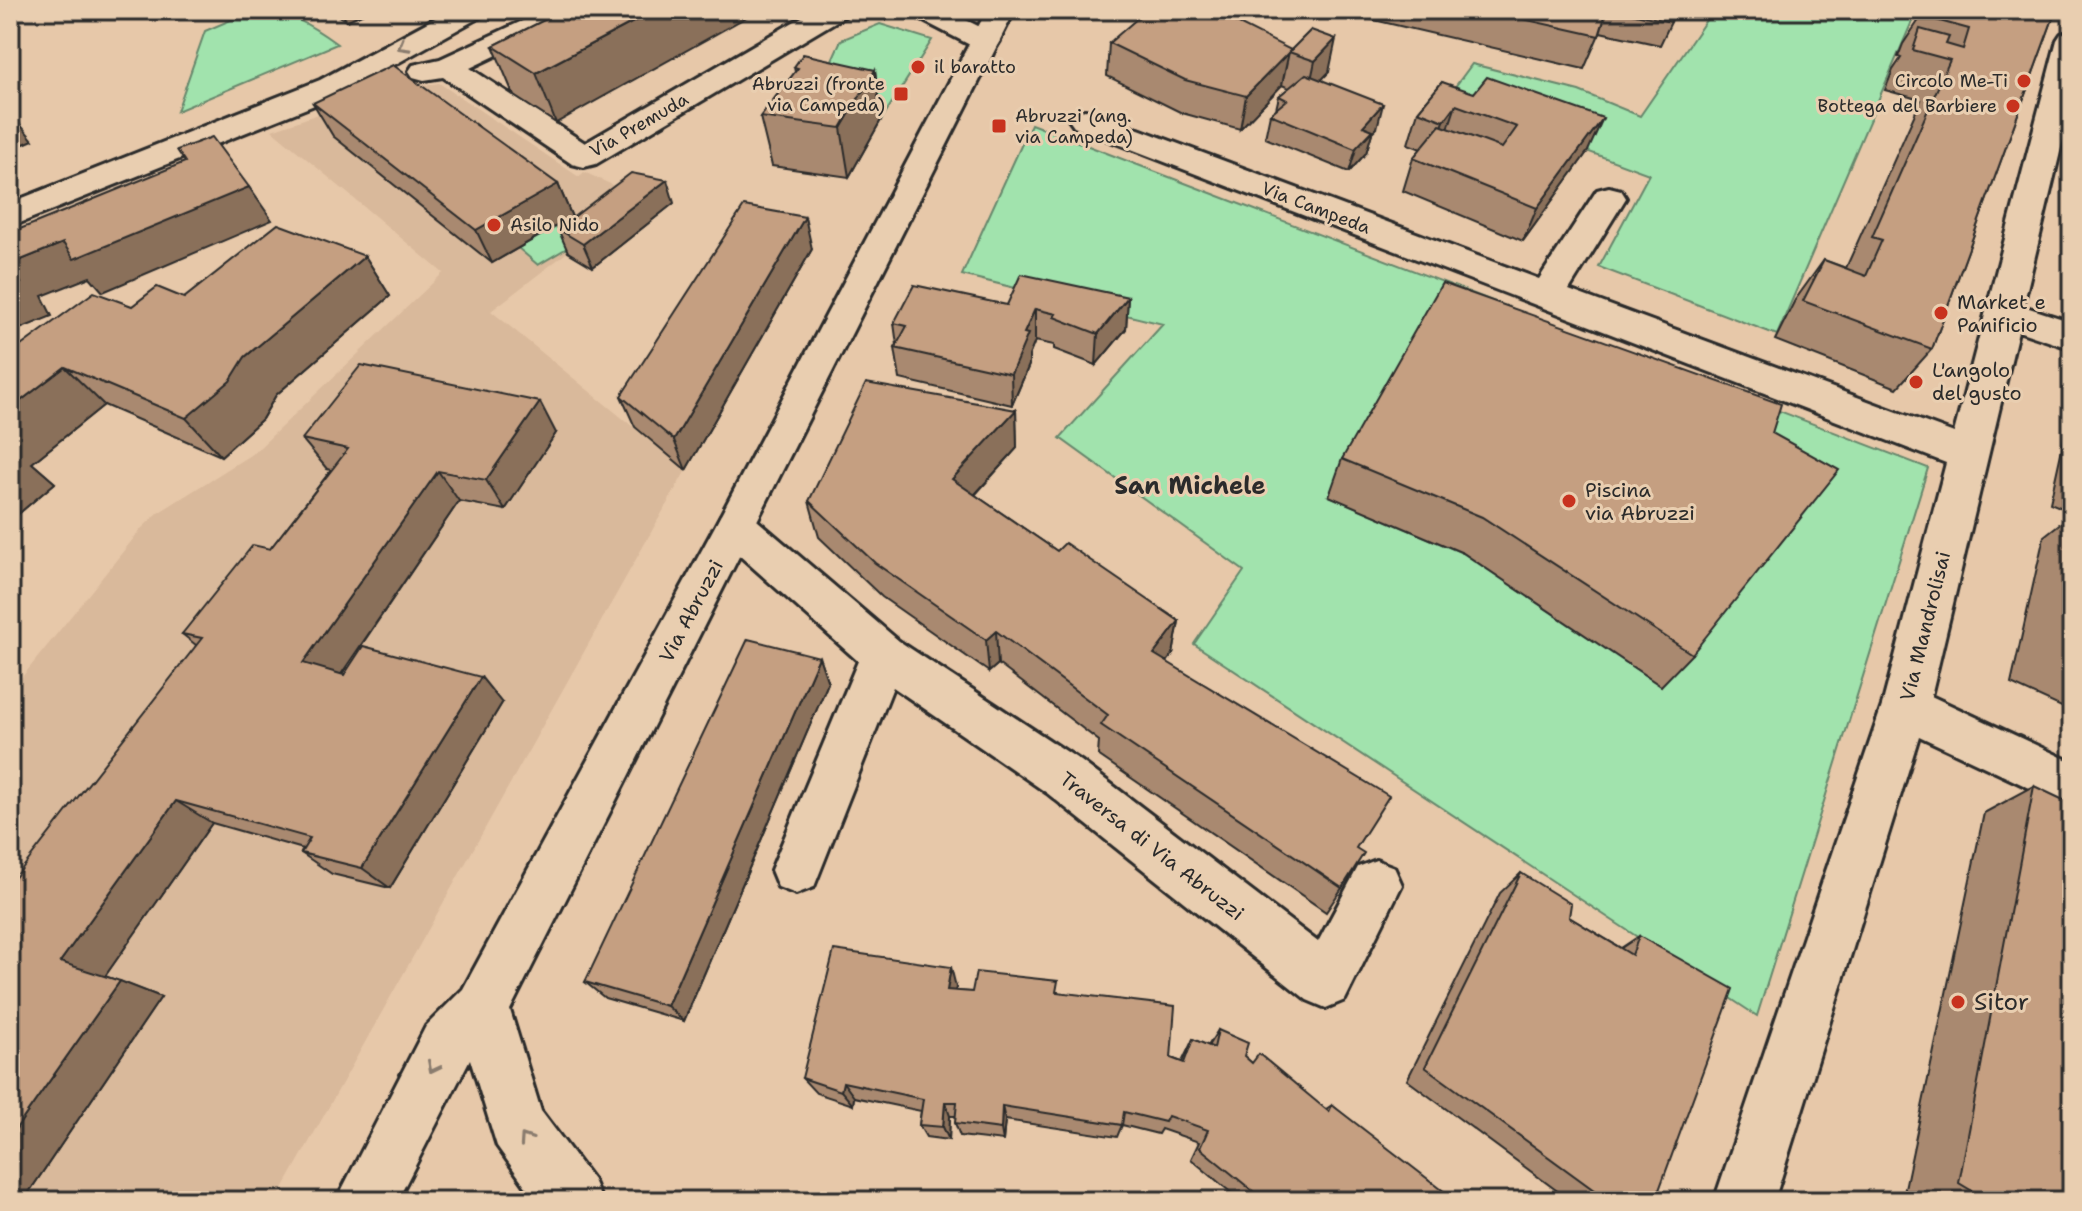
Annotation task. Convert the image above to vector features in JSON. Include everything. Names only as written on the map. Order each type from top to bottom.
[{"type":"street","points":[[10,216],[331,87],[472,10]]},
{"type":"street","points":[[331,87],[448,67],[569,10]]},
{"type":"street","name":"Via Premuda","points":[[448,67],[584,157],[835,10]]},
{"type":"street","points":[[924,10],[993,25]]},
{"type":"street","name":"Via Abruzzi","points":[[366,1201],[445,1045],[482,1008],[736,527],[993,25]]},
{"type":"street","name":"Via Mandrolisai","points":[[1744,1201],[1905,706],[2004,313],[2067,80],[2072,40]]},
{"type":"street","name":"Via Campeda","points":[[1085,120],[1968,455]]},
{"type":"street","points":[[1547,295],[1609,198]]},
{"type":"street","points":[[2004,313],[2072,336]]},
{"type":"street","name":"Traversa di Via Abruzzi","points":[[736,527],[883,655],[1064,777],[1326,981],[1376,885]]},
{"type":"street","points":[[796,870],[883,655]]},
{"type":"street","points":[[1905,706],[2072,786]]},
{"type":"street","points":[[482,1008],[517,1126],[572,1201]]},
{"type":"shaded area","points":[[439,83],[579,177],[584,172],[639,197],[491,311],[686,470],[276,1201],[10,1201],[10,692],[142,528],[158,513],[255,452],[443,273],[272,130],[377,94]]},
{"type":"green space","points":[[254,10],[298,20],[337,44],[177,111],[205,31]]},
{"type":"green space","points":[[1713,10],[1917,10],[1777,335],[1599,267],[1649,174],[1446,99],[1472,64],[1579,91],[1640,116]]},
{"type":"green space","points":[[880,24],[932,40],[881,120],[812,104],[841,40]]},
{"type":"green space","points":[[1031,124],[1928,468],[1757,1016],[1194,644],[1244,571],[1060,438],[1163,324],[962,275]],"holes":[[[1751,443],[1661,686],[1463,553],[1329,496]]]},
{"type":"green space","points":[[569,220],[589,235],[538,265],[518,248]]},
{"type":"building","points":[[564,10],[656,10],[536,73],[493,46]]},
{"type":"building","points":[[1147,10],[1197,10],[1223,16],[1291,50],[1246,96],[1185,80],[1109,43]]},
{"type":"building","points":[[1482,10],[1607,10],[1599,36]]},
{"type":"building","points":[[1618,10],[1674,10],[1671,22]]},
{"type":"building","points":[[1928,10],[1955,10],[1976,16],[1978,10],[2056,10],[1932,349],[1803,301],[1824,260],[1866,276],[1882,240],[1872,237],[1950,60],[1913,50],[1920,29],[1949,37],[1946,44],[1963,49],[1969,29],[1925,17]]},
{"type":"building","points":[[1311,30],[1336,39],[1315,61],[1289,52]]},
{"type":"building","points":[[803,54],[875,70],[841,128],[760,117],[798,68],[794,67]]},
{"type":"building","points":[[393,65],[558,184],[476,230],[313,103]]},
{"type":"building","points":[[1306,74],[1383,104],[1363,126],[1373,130],[1355,149],[1270,114],[1287,100],[1279,96]]},
{"type":"building","points":[[1487,77],[1603,118],[1537,208],[1413,158],[1440,125],[1502,148],[1517,127],[1456,105],[1444,121],[1418,111],[1442,82],[1474,93]]},
{"type":"building","points":[[212,137],[249,187],[74,259],[63,243],[11,264],[21,283],[10,288],[10,230],[33,224],[185,162],[177,150]]},
{"type":"building","points":[[631,173],[667,180],[583,244],[558,229]]},
{"type":"building","points":[[744,206],[805,217],[674,440],[621,396]]},
{"type":"building","points":[[278,224],[365,256],[245,357],[230,381],[186,418],[65,367],[10,409],[10,354],[94,292],[132,306],[157,287],[184,298]]},
{"type":"building","points":[[1021,274],[1128,297],[1098,334],[1054,317],[1056,314],[1035,309],[1011,374],[895,348],[907,326],[894,323],[914,285],[1007,305]]},
{"type":"building","name":"Piscina via Abruzzi","points":[[1442,283],[1781,404],[1772,433],[1839,470],[1692,654],[1482,517],[1342,459]]},
{"type":"building","points":[[361,365],[540,402],[486,480],[438,471],[303,663],[344,675],[363,646],[481,677],[362,868],[301,853],[310,838],[176,801],[60,962],[120,981],[10,1137],[10,884],[202,638],[182,634],[253,545],[270,549],[348,449],[302,439]]},
{"type":"building","points":[[866,383],[1016,410],[952,479],[1057,551],[1065,543],[1179,621],[1154,654],[1389,796],[1356,848],[1364,853],[1342,888],[1101,725],[1108,715],[996,631],[986,640],[875,563],[809,501]]},
{"type":"building","points":[[748,639],[819,657],[667,1006],[585,982]]},
{"type":"building","points":[[2034,786],[2072,804],[2072,1201],[1989,1201],[1959,1183]]},
{"type":"building","points":[[1521,873],[1571,904],[1569,917],[1632,955],[1639,936],[1733,989],[1655,1201],[1609,1201],[1425,1067]]},
{"type":"building","points":[[834,950],[951,967],[947,990],[972,992],[976,972],[1058,981],[1056,992],[1175,1006],[1171,1058],[1184,1063],[1193,1039],[1214,1048],[1218,1030],[1248,1043],[1244,1056],[1252,1063],[1259,1054],[1329,1112],[1332,1105],[1450,1196],[1447,1201],[1265,1201],[1200,1148],[1208,1130],[1168,1116],[1165,1122],[1124,1112],[1122,1125],[1002,1106],[1001,1129],[955,1123],[957,1102],[945,1102],[943,1127],[919,1125],[923,1099],[843,1082],[841,1091],[802,1078]]},
{"type":"place","name":"il baratto","points":[[918,67]]},
{"type":"place","name":"Circolo Me-Ti","points":[[2024,81]]},
{"type":"place","name":"Abruzzi (fronte via Campeda)","points":[[901,94]]},
{"type":"place","name":"Bottega del Barbiere","points":[[2013,106]]},
{"type":"place","name":"Abruzzi (ang. via Campeda)","points":[[999,126]]},
{"type":"place","name":"Asilo Nido","points":[[494,225]]},
{"type":"place","name":"Market e Panificio","points":[[1941,313]]},
{"type":"place","name":"L'angolo del gusto","points":[[1916,382]]},
{"type":"place","name":"Piscina via Abruzzi","points":[[1569,501]]},
{"type":"place","name":"Sitor","points":[[1958,1002]]},
{"type":"district","name":"San Michele","points":[[1190,486]]}]
